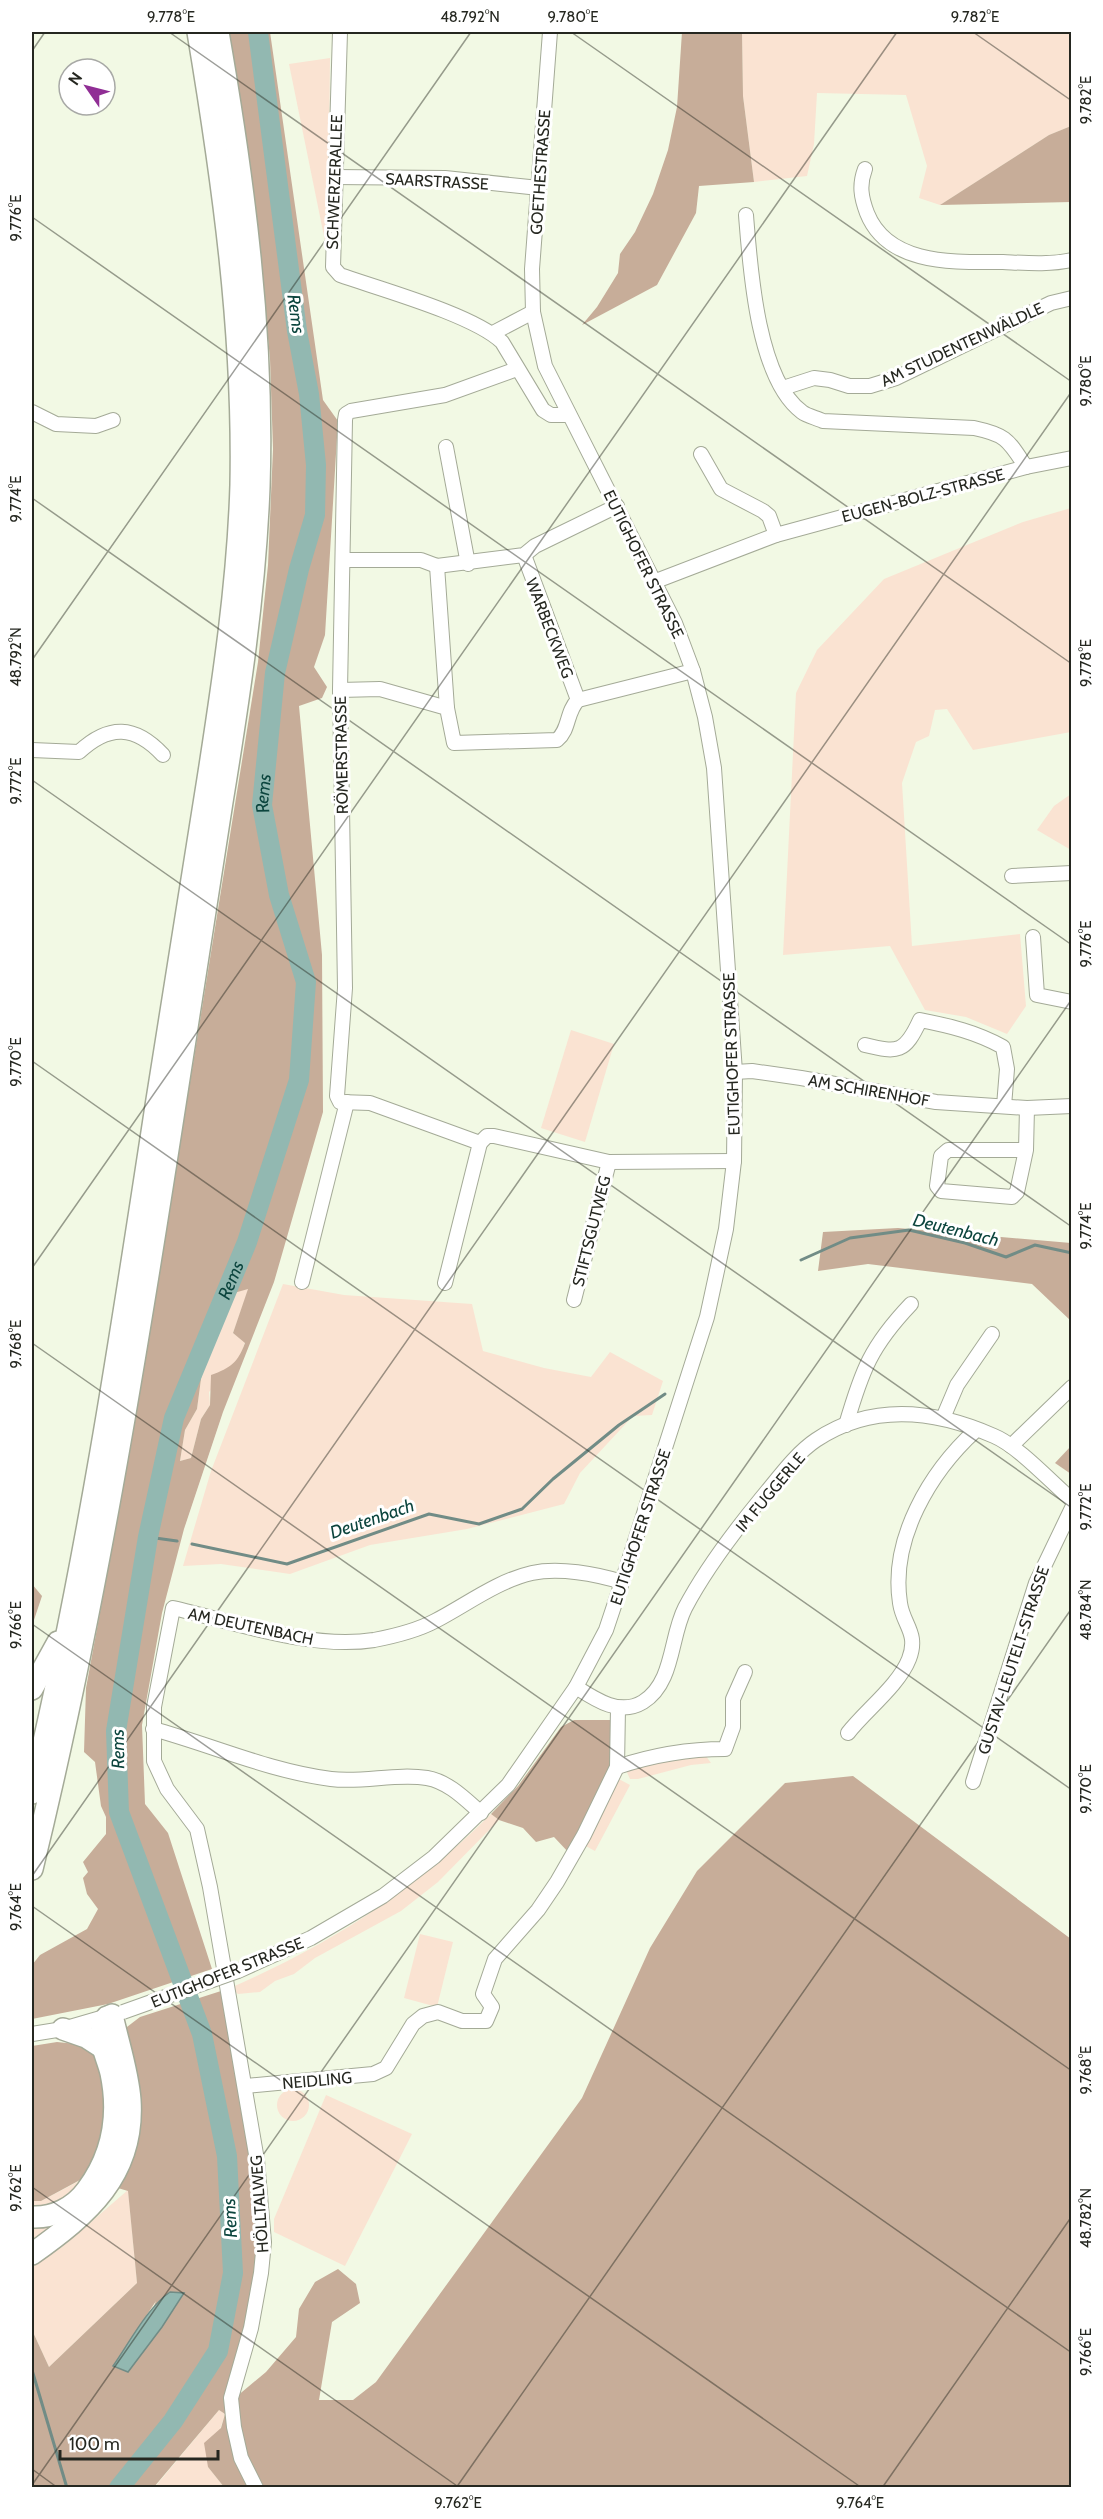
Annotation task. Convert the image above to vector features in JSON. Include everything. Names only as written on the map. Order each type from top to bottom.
[{"type":"highway","points":[[32,1793],[74,1608],[129,1281],[229,635],[237,547],[241,425],[235,293],[198,32]]},
{"type":"highway","points":[[32,1869],[66,1726],[100,1553],[156,1229],[245,655],[259,486],[257,343],[251,266],[218,32]]},
{"type":"highway","points":[[32,1689],[52,1655],[74,1608]]},
{"type":"highway","points":[[32,2217],[48,2216],[73,2204],[93,2182],[107,2155],[115,2125],[115,2106],[111,2072],[100,2030],[114,2015]]},
{"type":"highway","points":[[32,2254],[94,2205],[112,2178],[124,2150],[129,2131],[130,2101],[114,2015]]},
{"type":"highway","points":[[63,2029],[86,2037],[103,2048]]},
{"type":"street","name":"SCHWERZERALLEE","points":[[340,32],[333,267],[340,275],[445,312],[493,333]]},
{"type":"street","name":"GOETHESTRASSE","points":[[533,312],[532,269],[550,32]]},
{"type":"street","points":[[865,169],[861,181],[861,198],[872,225],[883,238],[899,248],[922,257],[955,262],[1038,263],[1071,260]]},
{"type":"street","name":"SAARSTRASSE","points":[[334,177],[445,178],[539,188]]},
{"type":"street","points":[[746,215],[750,275],[759,325],[783,388],[801,412],[823,421],[974,428],[998,433],[1010,442],[1026,467]]},
{"type":"street","name":"AM STUDENTENWÄLDLE","points":[[783,388],[814,378],[830,380],[849,387],[870,387],[896,378],[1051,303],[1071,298]]},
{"type":"street","points":[[533,312],[493,333],[502,342],[543,410],[551,415],[568,415]]},
{"type":"street","name":"EUTIGHOFER STRASSE","points":[[32,2034],[63,2029],[114,2015],[238,1971],[311,1938],[383,1896],[434,1857],[481,1813],[529,1758],[576,1687],[606,1630],[716,1284],[726,1230],[734,1161],[735,1071],[714,768],[693,671],[675,623],[656,580],[568,415],[545,366],[533,312]]},
{"type":"street","name":"RÖMERSTRASSE","points":[[302,1282],[343,1101],[345,988],[340,690],[346,414],[351,411],[444,395],[517,369]]},
{"type":"street","points":[[32,412],[56,424],[96,426],[113,420]]},
{"type":"street","points":[[446,447],[468,564]]},
{"type":"street","points":[[700,454],[721,489],[769,516],[776,535]]},
{"type":"street","name":"EUGEN-BOLZ-STRASSE","points":[[656,580],[776,535],[1026,467],[1071,458]]},
{"type":"street","points":[[343,560],[421,560],[436,566],[468,564],[525,555],[535,546],[617,506]]},
{"type":"street","name":"WARBECKWEG","points":[[525,555],[578,700]]},
{"type":"street","points":[[436,566],[447,708],[454,743],[557,740],[566,733],[571,707],[578,700],[693,671]]},
{"type":"street","points":[[340,690],[380,689],[447,708]]},
{"type":"street","points":[[32,750],[79,752],[92,740],[116,731],[145,737],[163,755]]},
{"type":"street","points":[[1012,876],[1071,873]]},
{"type":"street","points":[[1033,937],[1037,994],[1071,1002]]},
{"type":"street","points":[[865,1045],[898,1050],[906,1045],[920,1020],[964,1029],[985,1037],[1003,1047],[1007,1069],[1004,1106]]},
{"type":"street","name":"AM SCHIRENHOF","points":[[735,1071],[801,1078],[936,1102],[1027,1108],[1066,1107],[1071,1119]]},
{"type":"street","points":[[343,1101],[370,1103],[480,1143],[445,1283]]},
{"type":"street","points":[[1026,1150],[948,1150],[941,1156],[937,1186],[941,1191],[1012,1197],[1017,1192],[1026,1150],[1027,1108]]},
{"type":"street","name":"STIFTSGUTWEG","points":[[480,1143],[487,1136],[494,1136],[609,1162],[734,1161]]},
{"type":"street","name":"STIFTSGUTWEG","points":[[574,1300],[609,1162]]},
{"type":"street","points":[[846,1425],[862,1371],[885,1331],[910,1304]]},
{"type":"street","points":[[944,1418],[957,1384],[992,1334]]},
{"type":"street","points":[[1011,1446],[1071,1387]]},
{"type":"street","name":"IM FUGGERLE","points":[[618,1708],[641,1703],[657,1689],[684,1612],[696,1588],[749,1513],[815,1440],[846,1425],[898,1413],[922,1413],[944,1418],[995,1436],[1011,1446],[1071,1500]]},
{"type":"street","points":[[848,1733],[896,1679],[909,1659],[912,1638],[909,1624],[900,1605],[897,1576],[904,1542],[916,1512],[939,1471],[976,1430]]},
{"type":"street","name":"GUSTAV-LEUTELT-STRASSE","points":[[973,1782],[1036,1583],[1071,1508]]},
{"type":"street","name":"AM DEUTENBACH","points":[[233,2022],[219,1935],[197,1829],[160,1777],[154,1761],[154,1707],[163,1650],[173,1608],[321,1641],[372,1640],[406,1633],[433,1622],[493,1588],[533,1573],[567,1572],[622,1582]]},
{"type":"street","points":[[576,1687],[599,1701],[618,1708],[617,1767],[646,1757],[675,1752],[725,1749],[733,1727],[733,1699],[745,1672]]},
{"type":"street","points":[[153,1729],[299,1773],[354,1781],[428,1778],[443,1783],[460,1794],[481,1813]]},
{"type":"street","name":"NEIDLING","points":[[246,2086],[355,2078],[373,2074],[386,2068],[413,2024],[423,2016],[438,2012],[462,2021],[486,2021],[492,2007],[483,1994],[495,1959],[538,1910],[557,1882],[617,1767]]},
{"type":"street","name":"HÖLLTALWEG","points":[[233,2022],[246,2086],[257,2160],[264,2242],[257,2303],[231,2398],[241,2458],[256,2487]]},
{"type":"shaded area","points":[[229,32],[270,32],[323,400],[338,421],[325,635],[314,667],[327,687],[322,698],[299,706],[322,955],[323,1112],[274,1282],[223,1412],[184,1529],[162,1613],[142,1725],[145,1804],[168,1833],[212,1969],[108,2004],[32,2019],[32,1965],[40,1955],[87,1929],[98,1909],[87,1894],[83,1878],[88,1872],[83,1862],[106,1834],[106,1817],[101,1806],[95,1762],[84,1752],[86,1688],[113,1542],[258,662],[268,565],[273,449],[270,359],[259,243]],"holes":[[[248,1289],[233,1333],[245,1343],[233,1364],[211,1375],[210,1405],[201,1419],[191,1458],[180,1461],[185,1430],[197,1409],[203,1364],[219,1334],[234,1293]]]},
{"type":"shaded area","points":[[682,32],[742,32],[743,96],[754,182],[699,186],[696,213],[657,285],[582,325],[597,307],[618,273],[620,254],[635,232],[653,194],[668,150],[677,107]]},
{"type":"shaded area","points":[[742,32],[1071,32],[1071,126],[1049,135],[940,205],[919,198],[927,166],[906,95],[817,93],[814,144],[807,176],[754,182],[743,96]]},
{"type":"shaded area","points":[[330,58],[328,256],[289,64]]},
{"type":"shaded area","points":[[1071,126],[1071,202],[940,205],[1049,135]]},
{"type":"shaded area","points":[[1071,508],[1071,732],[973,750],[947,709],[935,710],[929,736],[916,742],[902,783],[912,946],[1020,934],[1026,1006],[1007,1034],[966,1017],[925,1010],[890,946],[783,955],[796,693],[817,650],[884,579],[1023,522]]},
{"type":"shaded area","points":[[1071,794],[1071,850],[1037,830],[1054,806]]},
{"type":"shaded area","points":[[571,1030],[614,1044],[585,1142],[541,1128]]},
{"type":"shaded area","points":[[898,1228],[1071,1243],[1071,1321],[1032,1284],[868,1264],[818,1271],[823,1232]]},
{"type":"shaded area","points":[[283,1284],[344,1295],[472,1304],[483,1351],[544,1368],[591,1377],[610,1352],[663,1381],[652,1415],[633,1416],[580,1473],[564,1504],[467,1529],[370,1545],[290,1574],[221,1564],[183,1566],[211,1471]]},
{"type":"shaded area","points":[[249,1288],[233,1333],[245,1342],[240,1358],[209,1392],[210,1405],[201,1419],[191,1458],[180,1461],[185,1430],[197,1409],[203,1364],[219,1334],[234,1293]]},
{"type":"shaded area","points":[[1071,1446],[1071,1474],[1055,1463]]},
{"type":"shaded area","points":[[32,1584],[42,1596],[32,1626]]},
{"type":"shaded area","points":[[574,1720],[611,1720],[616,1749],[613,1770],[570,1854],[554,1837],[536,1842],[523,1828],[499,1820],[491,1814],[518,1786],[561,1727]]},
{"type":"shaded area","points":[[703,1752],[711,1763],[691,1765],[638,1779],[630,1779],[625,1768]]},
{"type":"shaded area","points":[[853,1776],[1071,1939],[1071,2487],[224,2487],[208,2467],[204,2443],[221,2428],[225,2414],[219,2410],[154,2487],[32,2487],[32,2330],[49,2367],[137,2283],[128,2191],[111,2186],[123,2030],[140,2017],[221,1991],[243,2098],[255,2192],[259,2252],[236,2397],[266,2372],[296,2337],[299,2309],[315,2282],[338,2269],[356,2284],[360,2303],[332,2322],[319,2400],[353,2400],[376,2382],[582,2098],[650,1948],[697,1871],[785,1783]],"holes":[[[156,2301],[128,2372],[113,2366]]]},
{"type":"shaded area","points":[[617,1778],[630,1785],[595,1851],[582,1844]]},
{"type":"shaded area","points":[[491,1814],[499,1820],[438,1882],[401,1911],[315,1958],[294,1974],[275,1981],[260,1992],[238,1994],[230,1988],[302,1953],[369,1914],[431,1868]]},
{"type":"shaded area","points":[[420,1934],[453,1942],[437,2007],[404,1998]]},
{"type":"shaded area","points":[[57,2042],[76,2044],[93,2053],[103,2065],[110,2123],[87,2181],[80,2180],[41,2201],[32,2201],[32,2046]]},
{"type":"shaded area","points":[[293,2089],[304,2094],[309,2105],[304,2116],[293,2121],[282,2116],[277,2105],[282,2094]]},
{"type":"shaded area","points":[[326,2095],[412,2134],[345,2266],[274,2232],[274,2219]]},
{"type":"shaded area","points":[[81,2180],[87,2181],[66,2201],[32,2212],[32,2201],[41,2201]]},
{"type":"shaded area","points":[[128,2190],[137,2283],[49,2367],[32,2330],[32,2267],[62,2247]]},
{"type":"shaded area","points":[[70,2210],[32,2247],[32,2221]]},
{"type":"shaded area","points":[[219,2410],[225,2414],[208,2467],[224,2487],[154,2488]]},
{"type":"water","points":[[170,2292],[184,2293],[128,2372],[113,2366],[147,2316]]},
{"type":"waterway","name":"Rems","points":[[119,2488],[173,2421],[218,2351],[233,2273],[227,2156],[202,2034],[119,1812],[116,1731],[148,1537],[174,1418],[247,1242],[299,1080],[306,982],[279,895],[262,805],[275,673],[299,569],[315,515],[316,465],[309,394],[297,331],[258,32]]},
{"type":"waterway","name":"Deutenbach","points":[[801,1260],[850,1238],[909,1230],[965,1243],[1006,1257],[1035,1245],[1072,1253]]},
{"type":"waterway","name":"Deutenbach","points":[[192,1544],[287,1564],[429,1514],[479,1524],[522,1509],[553,1479],[619,1425],[665,1394]]},
{"type":"waterway","name":"Deutenbach","points":[[148,1537],[177,1541]]},
{"type":"waterway","points":[[32,2370],[67,2488]]}]
